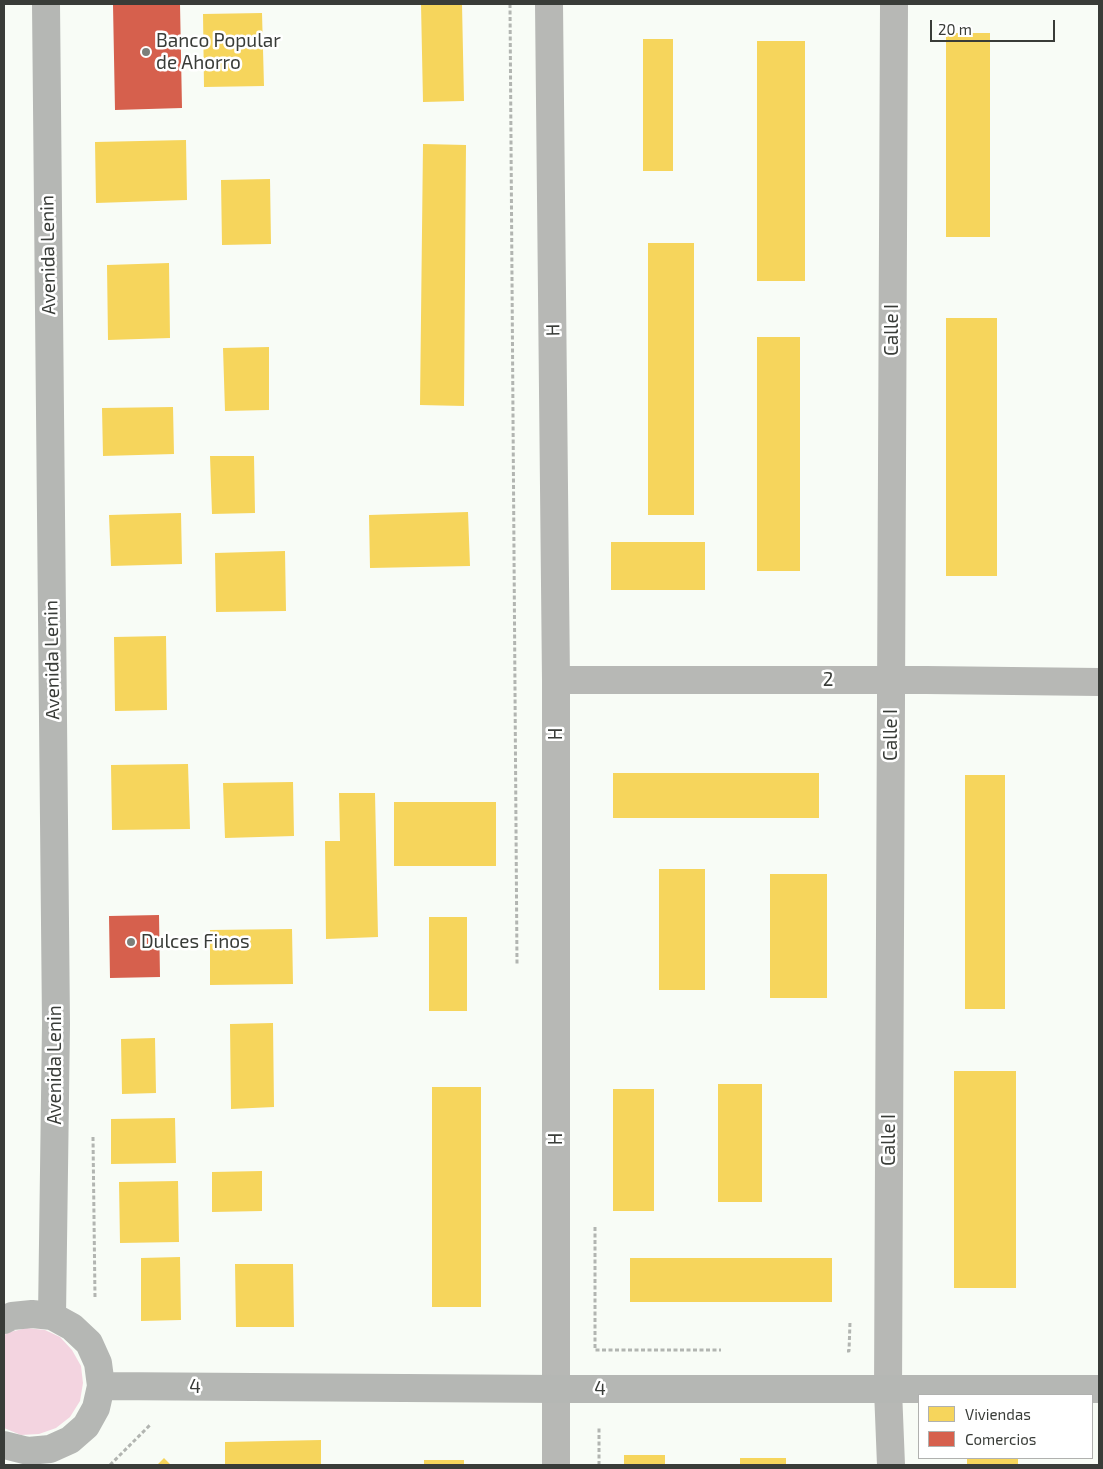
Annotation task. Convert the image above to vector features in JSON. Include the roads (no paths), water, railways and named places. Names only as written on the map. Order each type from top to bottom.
[{"type":"street","name":"Avenida Lenin","points":[[46,4],[56,1014],[52,1316]]},
{"type":"street","name":"H","points":[[550,4],[556,680],[556,1465]]},
{"type":"street","name":"Calle I","points":[[890,1465],[888,1390],[894,4]]},
{"type":"street","name":"2","points":[[556,680],[1099,682]]},
{"type":"street","points":[[4,1320],[12,1316],[32,1314],[52,1316],[72,1327],[89,1343],[98,1363],[101,1386],[96,1408],[86,1426],[50,1457],[28,1451],[5,1452]]},
{"type":"street","name":"4","points":[[101,1386],[888,1390],[1099,1388]]},
{"type":"place","name":"Banco Popular de Ahorro","points":[[146,52]]},
{"type":"place","name":"Dulces Finos","points":[[131,942]]}]
